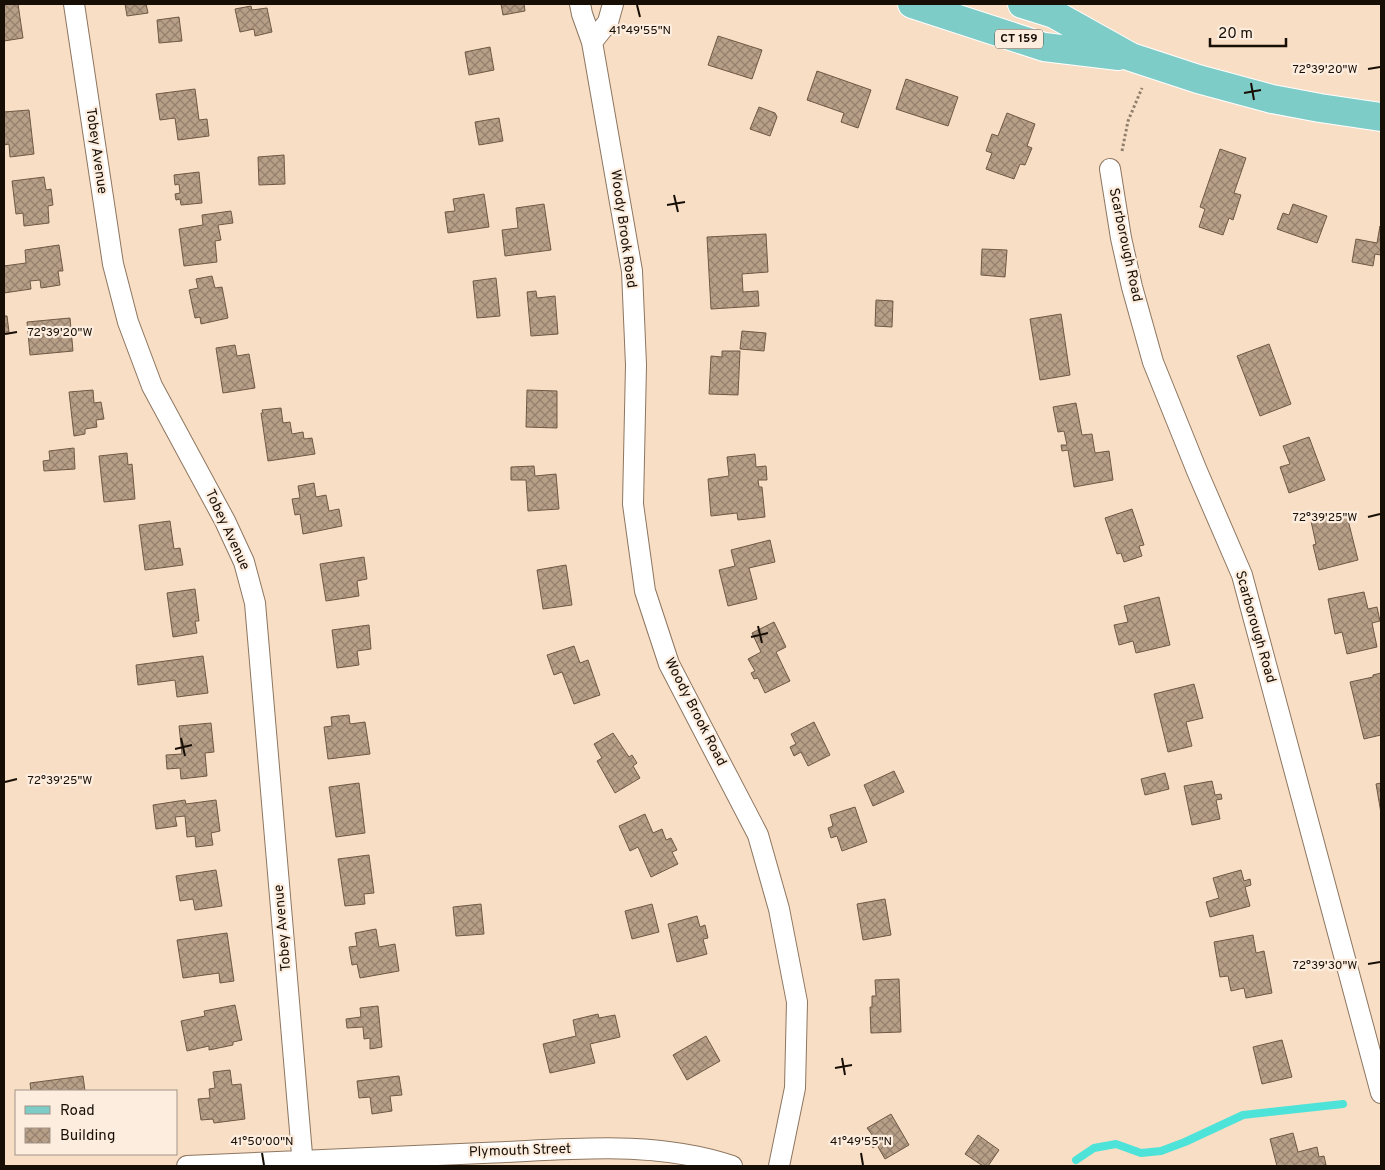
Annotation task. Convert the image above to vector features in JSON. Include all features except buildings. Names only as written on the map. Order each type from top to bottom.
[{"type":"main road","name":"CT 159","points":[[912,4],[1044,47],[1141,60]]},
{"type":"main road","name":"CT 159","points":[[1022,4],[1054,14],[1141,60],[1198,79],[1272,99],[1381,117]]},
{"type":"street","name":"Tobey Avenue","points":[[74,4],[113,264],[128,322],[152,386],[225,521],[244,562],[255,603],[303,1163]]},
{"type":"street","name":"Woody Brook Road","points":[[580,4],[592,42],[632,271],[636,365],[633,504],[645,590],[669,664],[758,835],[779,909],[797,1002],[795,1088],[779,1166]]},
{"type":"street","points":[[592,42],[608,22],[613,4]]},
{"type":"street","name":"Scarborough Road","points":[[1110,169],[1121,238],[1132,287],[1153,362],[1242,575],[1381,1093]]},
{"type":"street","name":"Plymouth Street","points":[[187,1166],[303,1163],[627,1147],[709,1158],[732,1166]]},
{"type":"path","points":[[1110,169],[1121,156],[1141,60]]},
{"type":"waterway","points":[[1076,1160],[1094,1148],[1116,1144],[1141,1153],[1161,1151],[1243,1115],[1343,1104]]}]
